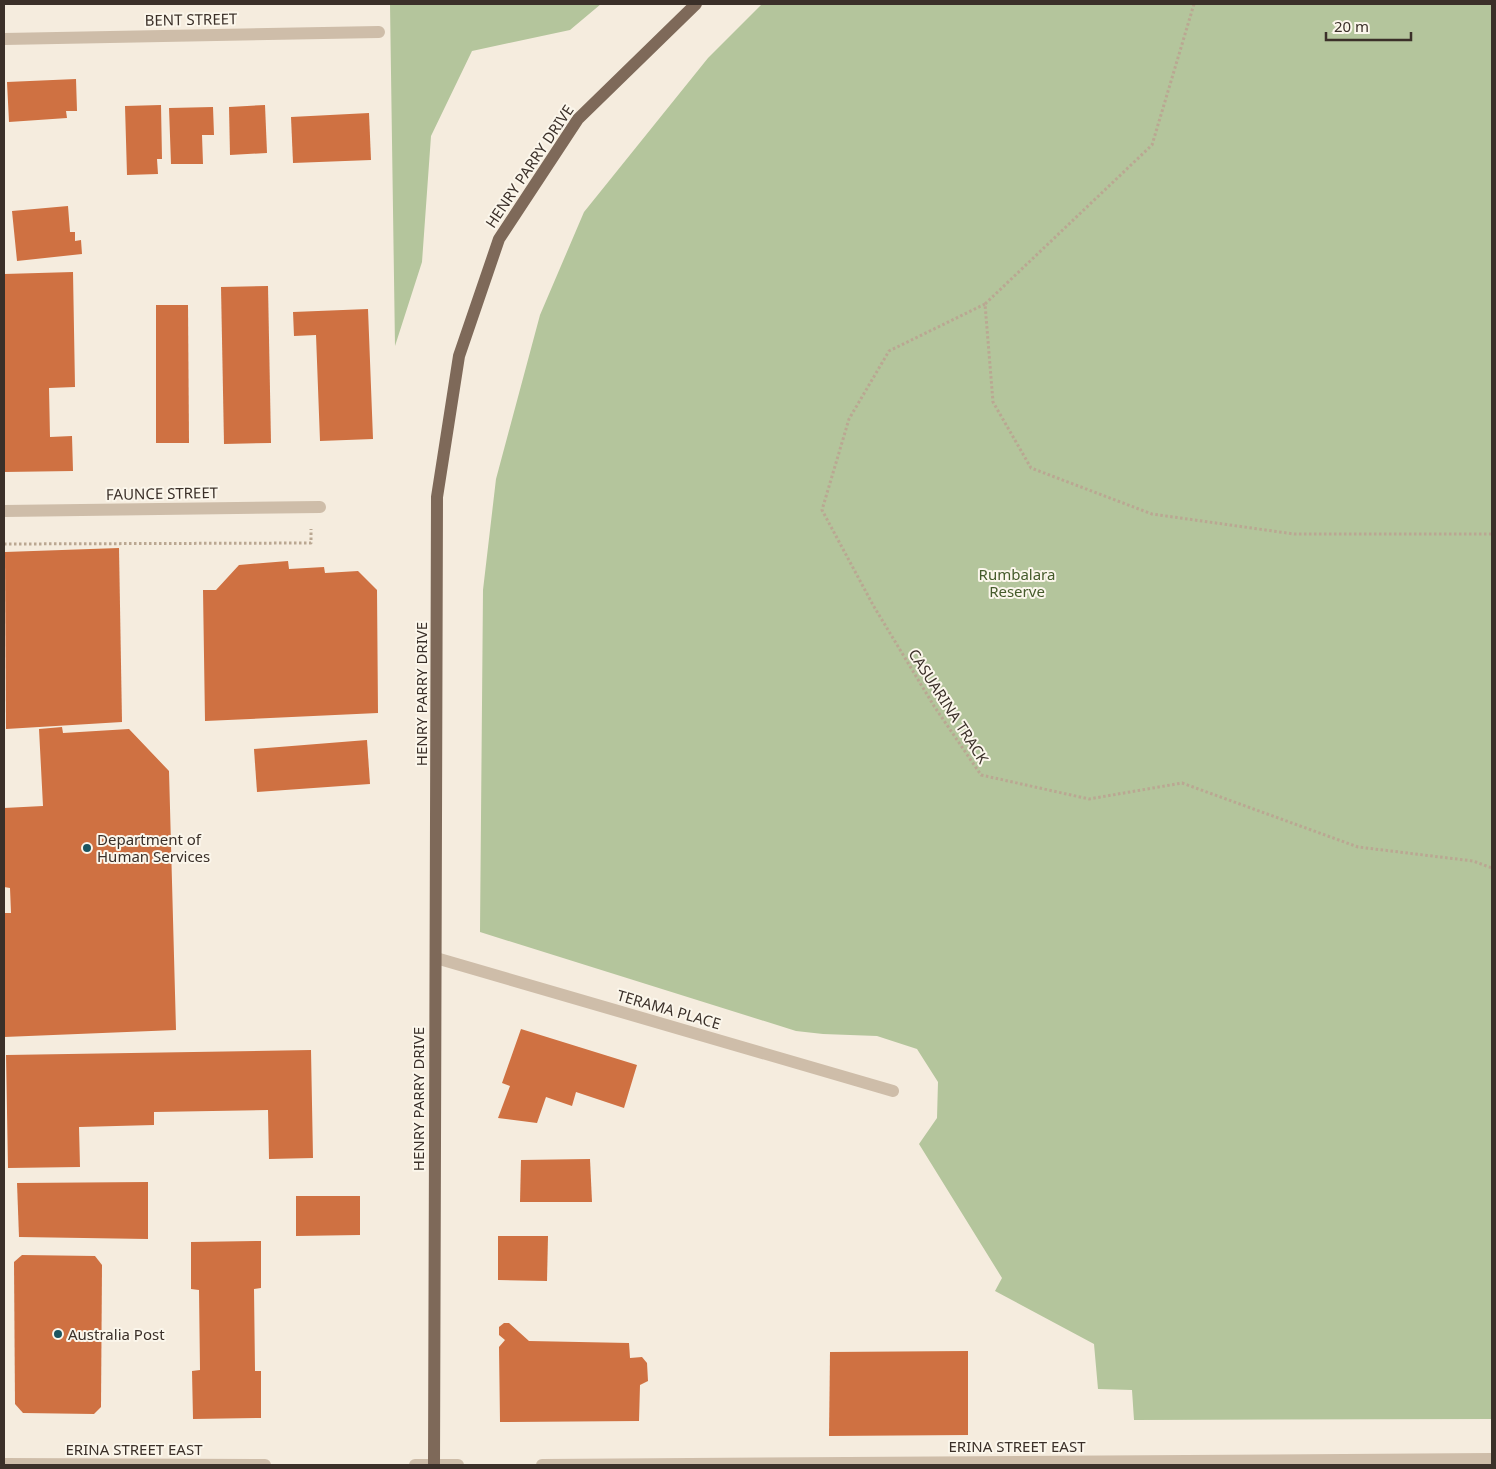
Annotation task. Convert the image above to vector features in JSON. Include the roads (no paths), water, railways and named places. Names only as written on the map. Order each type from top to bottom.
[{"type":"main road","name":"HENRY PARRY DRIVE","points":[[434,1465],[437,497],[460,356],[499,239],[578,119],[696,4]]},
{"type":"street","name":"BENT STREET","points":[[4,39],[379,32]]},
{"type":"street","name":"FAUNCE STREET","points":[[4,511],[315,507]]},
{"type":"street","name":"TERAMA PLACE","points":[[436,958],[893,1091]]},
{"type":"street","name":"ERINA STREET EAST","points":[[542,1465],[1378,1463],[1492,1459]]},
{"type":"street","name":"ERINA STREET EAST","points":[[4,1464],[265,1465]]},
{"type":"street","points":[[415,1465],[458,1465]]},
{"type":"place","name":"Department of Human Services","points":[[87,848]]},
{"type":"place","name":"Australia Post","points":[[58,1334]]},
{"type":"park label","name":"Rumbalara Reserve","points":[[1017,582]]}]
